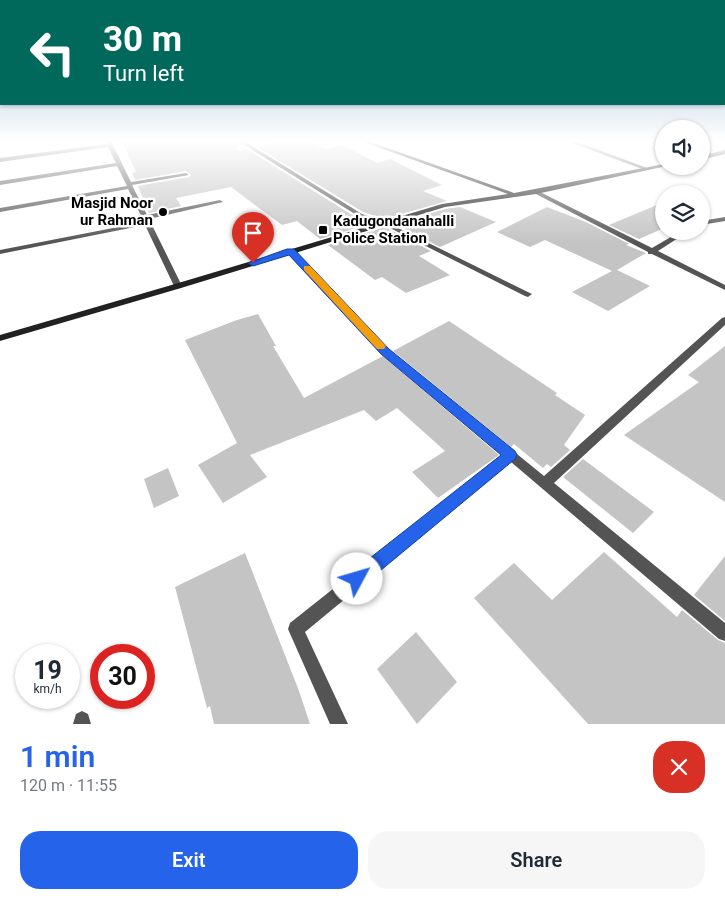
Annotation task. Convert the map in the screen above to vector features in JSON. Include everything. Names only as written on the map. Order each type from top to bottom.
[{"type":"main road","points":[[459,175],[514,194]]},
{"type":"main road","points":[[0,338],[444,205],[536,192],[619,175]]},
{"type":"street","points":[[0,183],[51,175]]},
{"type":"street","points":[[124,175],[178,286]]},
{"type":"street","points":[[0,210],[186,175]]},
{"type":"street","points":[[295,175],[360,215],[384,223],[528,294]]},
{"type":"street","points":[[536,192],[725,288]]},
{"type":"street","points":[[0,252],[146,221],[220,202]]},
{"type":"street","points":[[710,222],[725,219]]},
{"type":"street","points":[[651,252],[671,240]]},
{"type":"street","points":[[290,251],[385,351],[725,633]]},
{"type":"street","points":[[545,483],[725,320]]},
{"type":"street","points":[[339,724],[296,629],[510,455]]},
{"type":"building","points":[[133,175],[165,175],[135,180]]},
{"type":"building","points":[[191,175],[288,175],[357,218],[373,223],[320,239],[297,221],[282,225],[231,187],[176,198],[181,206],[149,213],[138,186],[189,177]]},
{"type":"building","points":[[302,175],[422,175],[442,185],[423,191],[447,201],[384,219],[363,212]]},
{"type":"building","points":[[655,206],[655,232],[639,239],[609,225]]},
{"type":"building","points":[[460,207],[496,222],[440,247],[395,224],[445,209]]},
{"type":"building","points":[[547,207],[586,222],[629,244],[626,245],[646,253],[617,270],[650,286],[608,311],[572,292],[612,271],[545,240],[530,247],[497,232]]},
{"type":"building","points":[[385,227],[431,251],[419,256],[450,275],[406,293],[382,277],[375,280],[328,245]]},
{"type":"building","points":[[258,314],[276,346],[273,346],[304,398],[383,356],[499,455],[438,498],[412,472],[445,451],[397,408],[376,421],[364,410],[250,455],[267,477],[223,503],[198,465],[237,443],[185,340]]},
{"type":"building","points":[[449,321],[557,393],[555,395],[585,415],[564,445],[570,450],[551,467],[547,464],[543,468],[514,444],[511,447],[393,351]]},
{"type":"building","points":[[725,346],[725,502],[624,435],[699,382],[688,375]]},
{"type":"building","points":[[583,459],[654,512],[633,533],[563,477]]},
{"type":"building","points":[[168,468],[179,496],[154,508],[144,479]]},
{"type":"building","points":[[604,552],[677,617],[682,610],[718,640],[725,643],[725,724],[588,724],[474,598],[514,563],[552,600]]},
{"type":"building","points":[[245,553],[310,724],[214,724],[210,706],[207,708],[175,587]]},
{"type":"building","points":[[725,556],[725,621],[694,595]]},
{"type":"building","points":[[416,632],[457,682],[417,724],[377,669]]},
{"type":"slow traffic","points":[[307,268],[381,346]]},
{"type":"place","name":"Masjid Noor ur Rahman","points":[[163,212]]},
{"type":"place","name":"Kadugondanahalli Police Station","points":[[323,230]]},
{"type":"route","points":[[253,263],[290,251],[385,351],[510,455],[357,579]]}]
